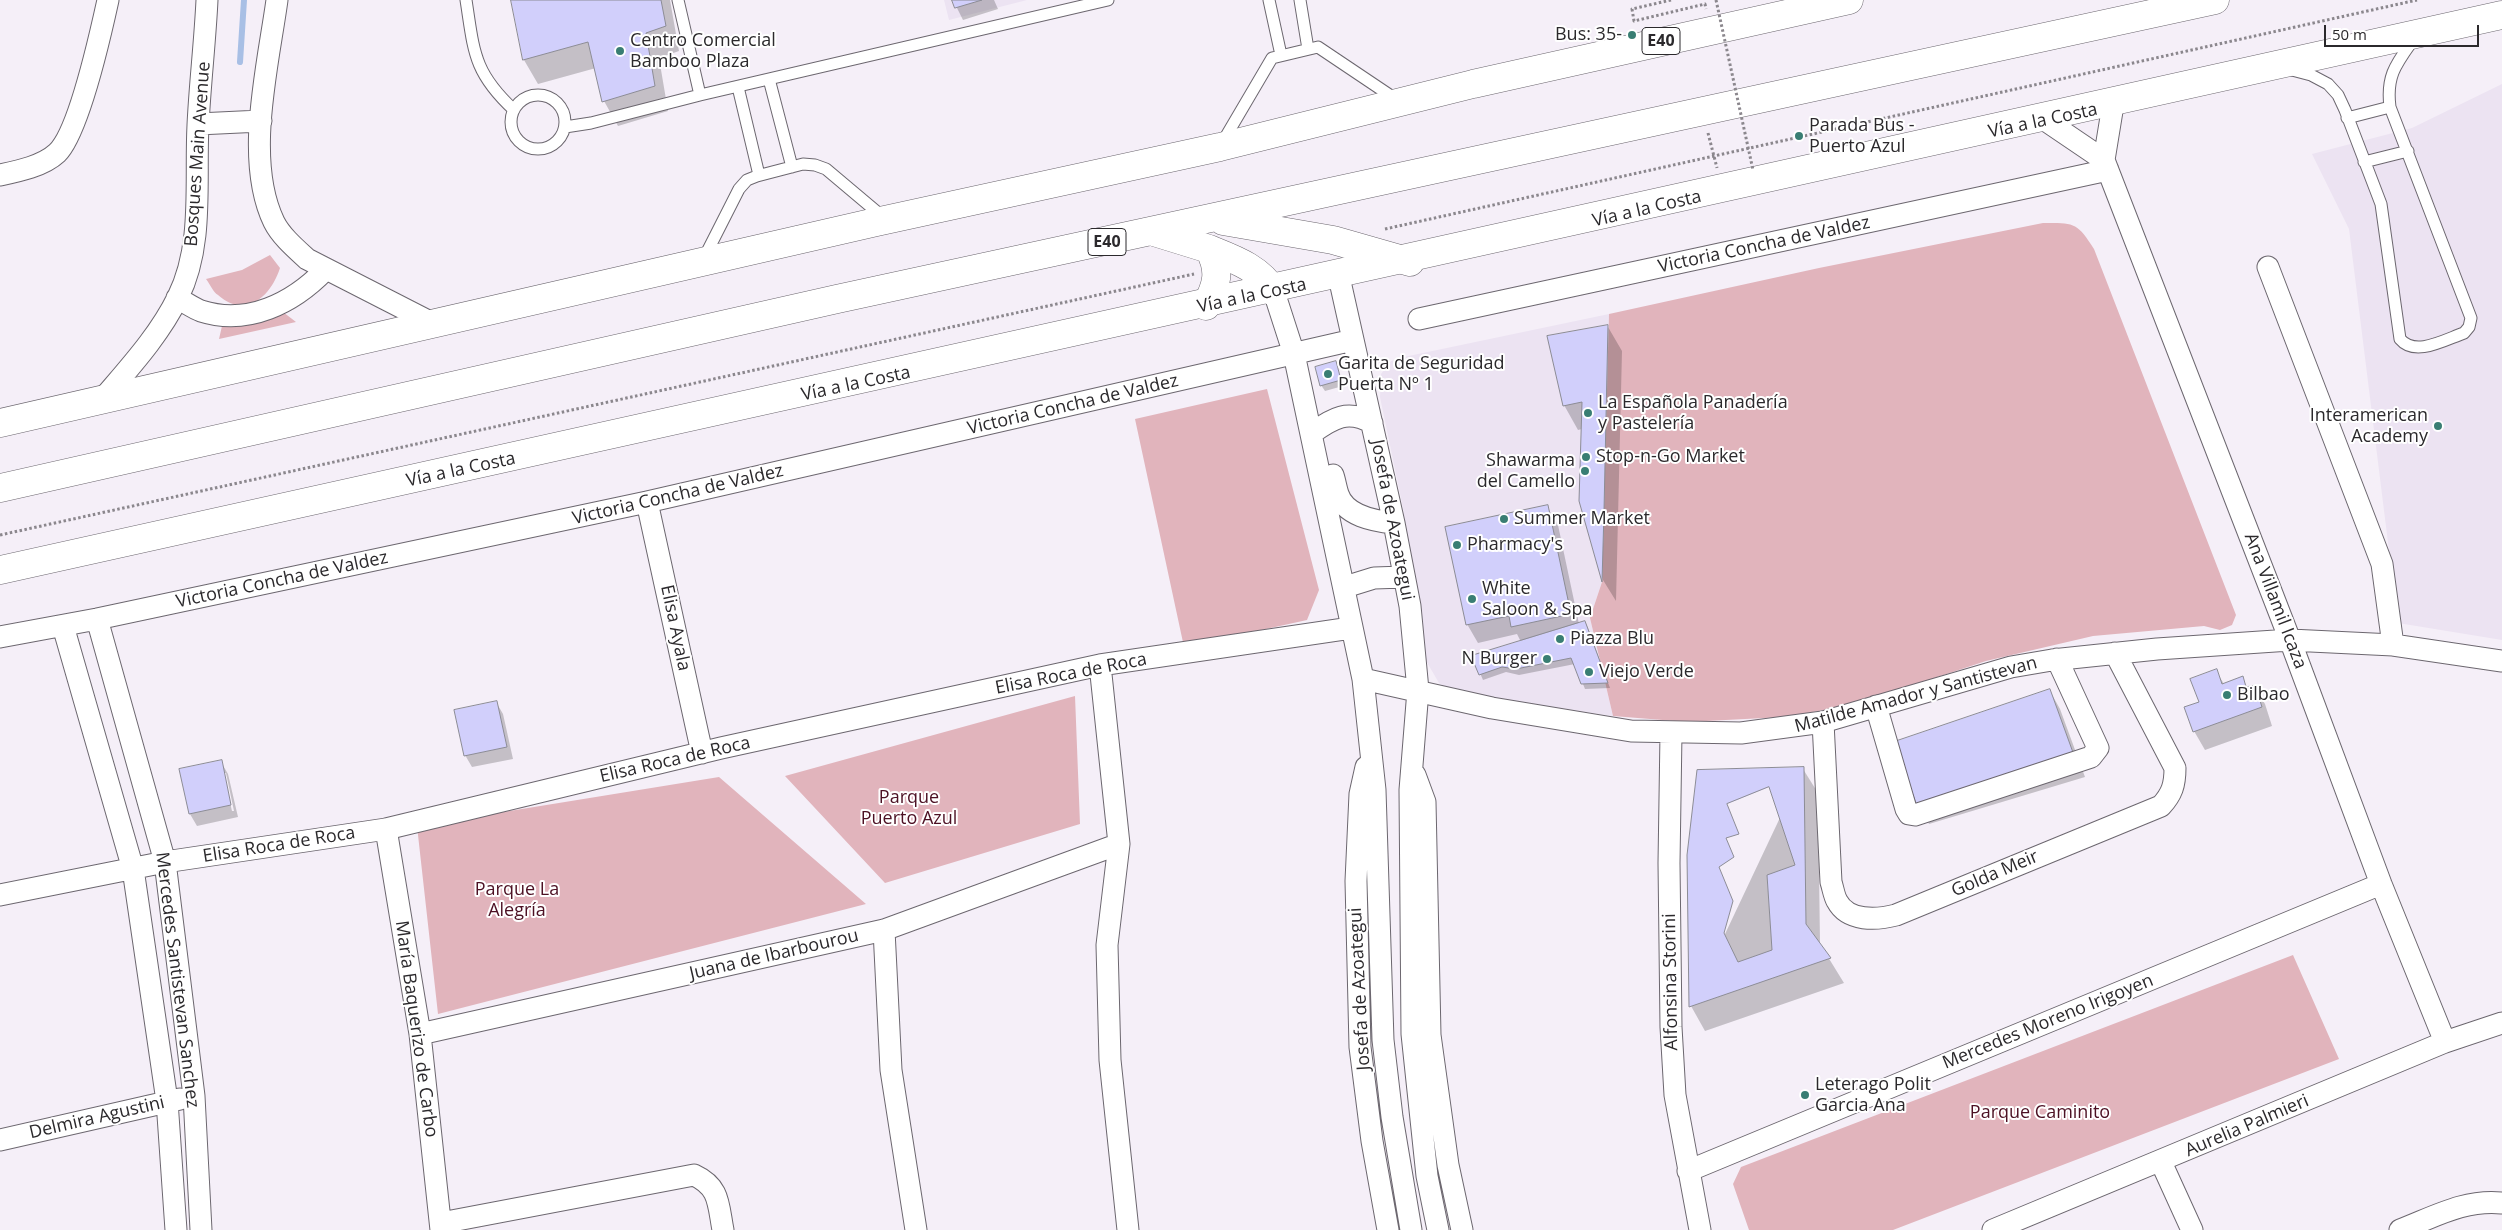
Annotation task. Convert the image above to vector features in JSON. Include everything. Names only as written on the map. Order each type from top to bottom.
[{"type":"main road","name":"E40","points":[[0,423],[886,220],[1220,147],[1401,102],[1849,0]]},
{"type":"main road","name":"E40","points":[[0,488],[837,299],[1153,232],[2215,0]]},
{"type":"main road","name":"Vía a la Costa","points":[[0,570],[1340,278],[2112,105],[2502,15]]},
{"type":"main road","points":[[1209,219],[1333,240],[1410,262]]},
{"type":"main road","points":[[1153,232],[1209,249],[1242,263],[1267,280],[1274,292]]},
{"type":"main road","points":[[1206,306],[1217,280],[1217,269],[1209,249]]},
{"type":"street","points":[[0,174],[39,164],[57,153],[69,137],[101,34],[108,0]]},
{"type":"street","name":"Bosques Main Avenue","points":[[101,401],[146,347],[177,298],[188,270],[194,242],[198,124],[207,0]]},
{"type":"street","points":[[277,0],[258,155],[263,185],[274,222],[290,243],[306,259],[432,323]]},
{"type":"street","name":"Ana Villamil Icaza","points":[[2112,105],[2106,165],[2290,640],[2381,884],[2445,1042]]},
{"type":"street","points":[[2045,120],[2106,165]]},
{"type":"street","points":[[198,124],[261,121]]},
{"type":"street","name":"Victoria Concha de Valdez","points":[[1419,319],[2106,165]]},
{"type":"street","points":[[2268,267],[2382,564],[2393,645]]},
{"type":"street","points":[[177,298],[200,311],[229,316],[258,313],[288,301],[309,286],[325,270]]},
{"type":"street","name":"Josefa de Azoategui","points":[[1340,278],[1394,523],[1410,606],[1418,690],[1412,766],[1409,871],[1412,1034],[1427,1176],[1438,1230]]},
{"type":"street","name":"Josefa de Azoategui","points":[[1274,292],[1294,354],[1363,679],[1375,790],[1384,1040],[1392,1116],[1411,1230]]},
{"type":"street","name":"Victoria Concha de Valdez","points":[[0,637],[97,619],[647,502],[1353,340]]},
{"type":"street","points":[[1372,423],[1361,416],[1342,416],[1327,422],[1313,438],[1323,447],[1328,455],[1338,495],[1346,508],[1368,518],[1394,523]]},
{"type":"street","name":"Elisa Ayala","points":[[647,502],[702,753]]},
{"type":"street","points":[[1345,588],[1374,578],[1404,577]]},
{"type":"street","name":"Mercedes Santistevan Sanchez","points":[[97,619],[165,862],[194,1096],[201,1230]]},
{"type":"street","name":"Mercedes Santistevan Sanchez","points":[[63,626],[133,869],[166,1101],[176,1230]]},
{"type":"street","name":"Elisa Roca de Roca","points":[[0,895],[165,862],[386,829],[702,753],[1100,665],[1351,628]]},
{"type":"street","name":"Matilde Amador y Santistevan","points":[[1363,679],[1492,708],[1631,731],[1741,733],[1823,722],[2010,667],[2057,659],[2115,653],[2290,640],[2393,645],[2502,662]]},
{"type":"street","name":"Golda Meir","points":[[1823,722],[1831,882],[1837,902],[1844,909],[1860,918],[1882,919],[1896,916],[2160,806],[2170,796],[2175,784],[2175,768],[2115,653]]},
{"type":"street","points":[[1876,706],[1906,809],[1909,814],[1915,814],[2091,757],[2096,753],[2098,748],[2057,659]]},
{"type":"street","points":[[1100,665],[1119,844],[1107,946],[1110,1060],[1128,1230]]},
{"type":"street","name":"Alfonsina Storini","points":[[1671,732],[1669,863],[1671,1027],[1675,1095],[1700,1230]]},
{"type":"street","name":"Josefa de Azoategui","points":[[1370,747],[1360,794],[1356,881],[1360,1037],[1372,1141],[1388,1230]]},
{"type":"street","name":"Josefa de Azoategui","points":[[1412,766],[1425,802],[1430,1035],[1448,1165],[1462,1230]]},
{"type":"street","name":"María Baquerizo de Carbo","points":[[386,829],[420,1034],[441,1227]]},
{"type":"street","name":"Juana de Ibarbourou","points":[[420,1034],[884,930],[1119,844]]},
{"type":"street","name":"Mercedes Moreno Irigoyen","points":[[1688,1171],[2381,884]]},
{"type":"street","points":[[884,930],[891,1070],[916,1230]]},
{"type":"street","name":"Aurelia Palmieri","points":[[1993,1230],[2162,1162],[2445,1042],[2502,1023]]},
{"type":"street","name":"Delmira Agustini","points":[[0,1140],[194,1096]]},
{"type":"street","points":[[2162,1162],[2192,1230]]},
{"type":"street","points":[[441,1227],[694,1175],[704,1180],[714,1190],[723,1230]]},
{"type":"street","points":[[2400,1230],[2463,1205],[2485,1201],[2502,1204]]},
{"type":"lane","points":[[466,0],[475,56],[485,79],[514,110]]},
{"type":"lane","points":[[678,0],[700,95]]},
{"type":"lane","points":[[565,127],[591,123],[700,95],[1108,0]]},
{"type":"lane","points":[[1269,0],[1281,55]]},
{"type":"lane","points":[[1300,0],[1308,49]]},
{"type":"lane","points":[[2278,66],[2311,75],[2328,84],[2338,94],[2381,204],[2400,339],[2406,346],[2416,348],[2464,333],[2471,318],[2390,107],[2390,80],[2394,66],[2418,34]]},
{"type":"lane","points":[[1220,147],[1272,58],[1281,55],[1318,47],[1401,102]]},
{"type":"lane","points":[[769,79],[792,167]]},
{"type":"lane","points":[[738,87],[759,175]]},
{"type":"lane","points":[[539,94],[554,99],[564,111],[565,127],[561,137],[552,145],[541,149],[530,148],[520,142],[513,133],[511,121],[514,110],[524,99],[539,94]]},
{"type":"lane","points":[[2347,118],[2390,107]]},
{"type":"lane","points":[[2364,162],[2408,151]]},
{"type":"lane","points":[[702,262],[739,189],[747,180],[792,167],[815,164],[826,169],[886,220]]},
{"type":"path","points":[[1716,0],[1753,170]]},
{"type":"path","points":[[1702,111],[1717,170]]},
{"type":"shaded area","points":[[944,0],[1027,0],[949,20]]},
{"type":"shaded area","name":"Interamerican Academy","points":[[2502,84],[2502,640],[2398,623],[2349,229],[2312,154],[2412,128]]},
{"type":"shaded area","points":[[1609,314],[1602,582],[1590,618],[1613,716],[1453,692],[1439,683],[1425,659],[1403,508],[1380,397],[1381,374],[1391,361],[1399,358]]},
{"type":"green space","points":[[2043,223],[2062,223],[2074,226],[2079,229],[2094,249],[2236,615],[2232,625],[2220,630],[2204,626],[2093,636],[1986,661],[1853,705],[1784,717],[1687,722],[1613,716],[1590,618],[1602,582],[1609,314],[1819,268]]},
{"type":"green space","points":[[270,255],[280,268],[276,278],[264,295],[248,305],[228,302],[216,294],[206,279],[242,270]]},
{"type":"green space","points":[[283,312],[296,322],[219,339],[222,326]]},
{"type":"green space","points":[[1267,389],[1319,590],[1307,620],[1184,647],[1135,419]]},
{"type":"green space","name":"Parque Puerto Azul","points":[[1075,696],[1080,824],[885,883],[785,776]]},
{"type":"green space","name":"Parque La Alegría","points":[[719,777],[866,904],[438,1014],[417,826]]},
{"type":"green space","name":"Parque Caminito","points":[[2293,955],[2339,1059],[1893,1230],[1749,1230],[1733,1184],[1741,1167]]},
{"type":"building","name":"Centro Comercial Bamboo Plaza","points":[[511,0],[661,0],[666,26],[646,33],[655,86],[602,102],[588,42],[523,60]]},
{"type":"building","points":[[952,0],[982,0],[955,8]]},
{"type":"building","points":[[1608,325],[1602,582],[1579,501],[1582,402],[1563,406],[1547,336]]},
{"type":"building","name":"Garita de Seguridad Puerta Nº 1","points":[[1336,361],[1341,380],[1320,386],[1315,367]]},
{"type":"building","points":[[1548,505],[1571,614],[1511,627],[1509,616],[1466,625],[1445,527]]},
{"type":"building","name":"Piazza Blu","points":[[1585,621],[1608,683],[1581,684],[1571,658],[1516,669],[1502,667],[1479,675],[1471,656]]},
{"type":"building","name":"Bilbao","points":[[2217,669],[2222,684],[2243,676],[2246,687],[2255,685],[2262,707],[2193,732],[2184,707],[2199,702],[2190,679]]},
{"type":"building","points":[[2050,689],[2075,758],[1917,806],[1894,742]]},
{"type":"building","points":[[497,701],[507,747],[464,756],[454,710]]},
{"type":"building","points":[[222,760],[231,805],[189,814],[179,769]]},
{"type":"building","points":[[1804,767],[1806,924],[1831,958],[1689,1007],[1687,855],[1697,770]]},
{"type":"building","points":[[1769,787],[1795,865],[1767,875],[1772,950],[1738,962],[1724,933],[1733,901],[1719,867],[1734,857],[1726,838],[1739,834],[1727,804]]},
{"type":"waterway","points":[[240,62],[244,0]]},
{"type":"place","name":"Bus: 35-","points":[[1632,35]]},
{"type":"place","name":"Centro Comercial Bamboo Plaza","points":[[620,51]]},
{"type":"place","name":"Parada Bus - Puerto Azul","points":[[1799,136]]},
{"type":"place","name":"Garita de Seguridad Puerta Nº 1","points":[[1328,374]]},
{"type":"place","name":"La Española Panadería y Pastelería","points":[[1588,413]]},
{"type":"place","name":"Interamerican Academy","points":[[2438,426]]},
{"type":"place","name":"Stop-n-Go Market","points":[[1586,457]]},
{"type":"place","name":"Shawarma del Camello","points":[[1585,471]]},
{"type":"place","name":"Summer Market","points":[[1504,519]]},
{"type":"place","name":"Pharmacy's","points":[[1457,545]]},
{"type":"place","name":"White Saloon & Spa","points":[[1472,599]]},
{"type":"place","name":"Piazza Blu","points":[[1560,639]]},
{"type":"place","name":"N Burger","points":[[1547,659]]},
{"type":"place","name":"Viejo Verde","points":[[1589,672]]},
{"type":"place","name":"Bilbao","points":[[2227,695]]},
{"type":"place","name":"Leterago Polit Garcia Ana","points":[[1805,1095]]}]
